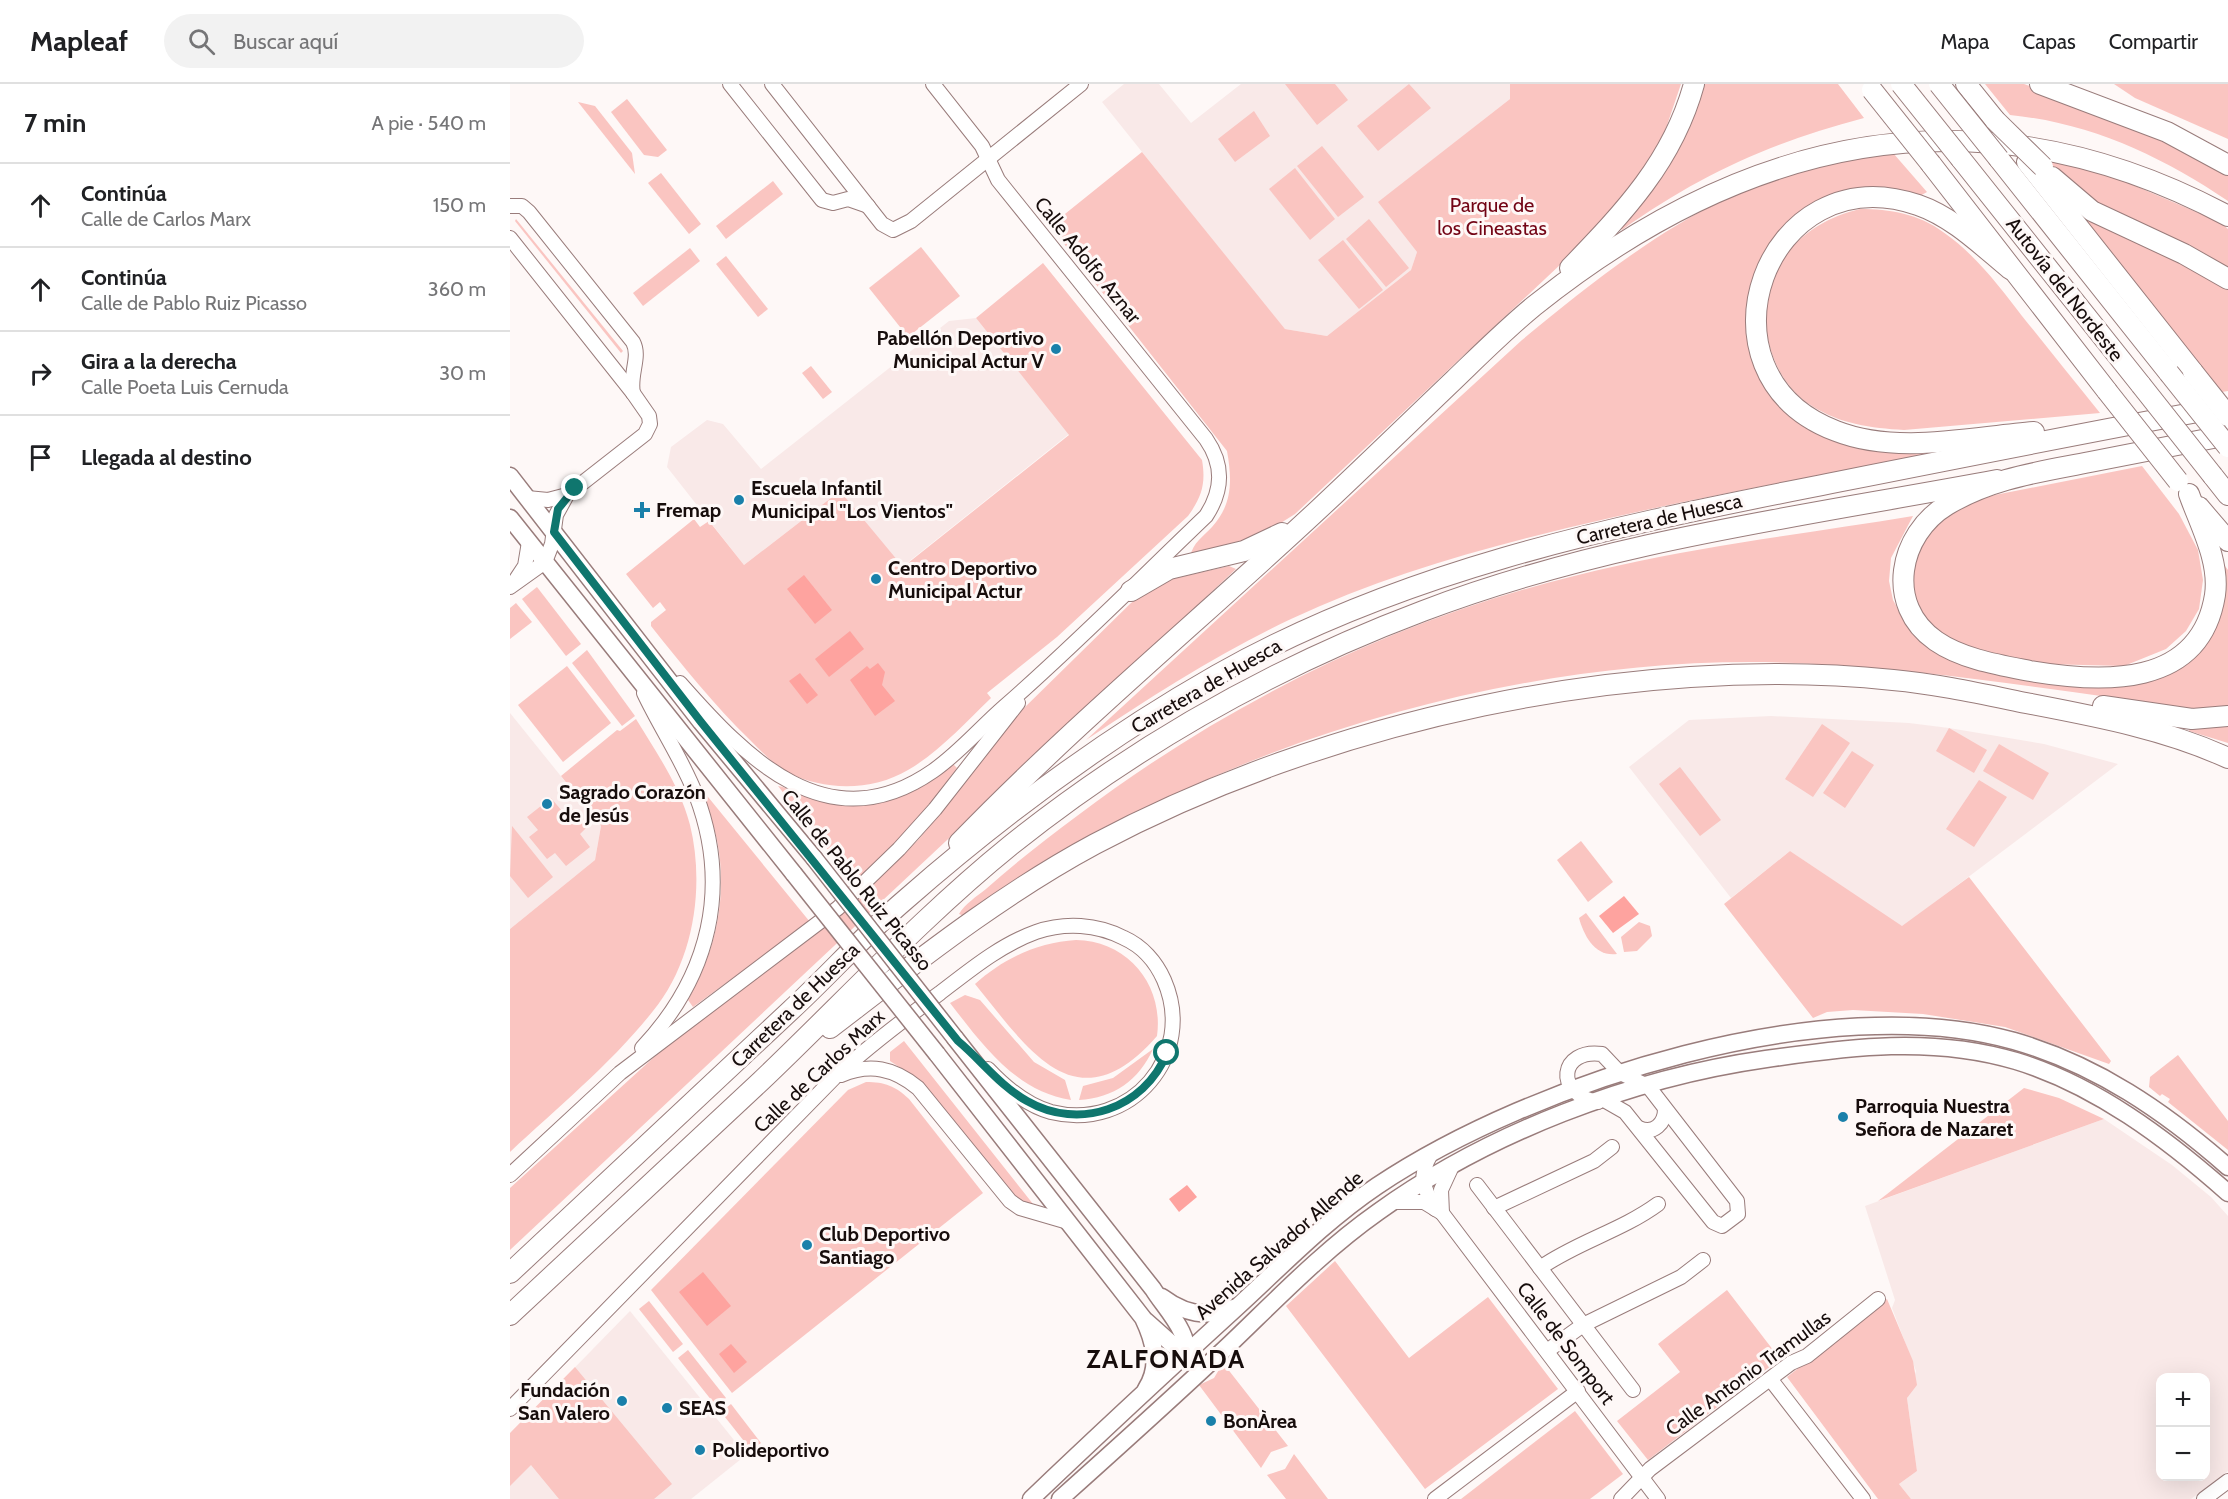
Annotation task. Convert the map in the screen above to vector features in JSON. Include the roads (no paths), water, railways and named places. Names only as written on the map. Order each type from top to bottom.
[{"type":"highway","points":[[903,901],[991,810],[1317,511],[1534,307],[1640,192],[1675,138],[1694,84]]},
{"type":"highway","name":"Autovía del Nordeste","points":[[1901,84],[2228,495]]},
{"type":"highway","name":"Autovía del Nordeste","points":[[1939,84],[2228,447]]},
{"type":"highway","points":[[1966,84],[2035,165],[2228,416]]},
{"type":"highway","points":[[2040,84],[2167,132],[2228,165]]},
{"type":"highway","points":[[1869,87],[2183,488],[2228,541]]},
{"type":"highway","points":[[1534,307],[1628,237],[1699,193],[1772,159],[1831,138],[1868,129],[1920,123],[1981,121],[2066,136],[2107,149],[2146,166],[2175,181],[2228,216]]},
{"type":"highway","points":[[2035,165],[2092,211],[2122,228],[2184,254],[2228,279]]},
{"type":"highway","points":[[2010,269],[1943,217],[1919,206],[1897,199],[1850,200],[1826,208],[1787,235],[1764,273],[1756,300],[1755,326],[1759,351],[1780,393],[1797,410],[1838,432],[1891,442],[2055,430],[2078,434]]},
{"type":"highway","name":"Carretera de Huesca","points":[[510,1273],[819,984],[903,901],[1061,776],[1111,740],[1219,674],[1278,643],[1349,611],[1463,569],[1599,532],[2078,434],[2228,406]]},
{"type":"highway","name":"Carretera de Huesca","points":[[510,1315],[763,1079],[921,923],[1019,839],[1095,782],[1172,732],[1305,661],[1427,609],[1599,557],[2228,435]]},
{"type":"highway","points":[[1997,480],[1933,514],[1919,530],[1905,559],[1901,581],[1912,614],[1933,639],[1952,651],[2005,666],[2091,679],[2117,679],[2156,669],[2174,660],[2201,632],[2215,594],[2215,575],[2210,552],[2183,488]]},
{"type":"highway","points":[[1131,591],[1169,569],[1244,551],[1268,541],[1317,511]]},
{"type":"highway","points":[[763,1079],[973,920],[1084,850],[1213,787],[1313,750],[1455,712],[1636,682],[1766,674],[1893,680],[2102,717],[2210,750],[2228,758]]},
{"type":"highway","points":[[1893,680],[1921,677],[1990,685],[2127,711],[2192,718],[2228,716]]},
{"type":"main road","name":"Calle de Pablo Ruiz Picasso","points":[[510,476],[632,634],[813,858],[1153,1289],[1179,1328],[1188,1353]]},
{"type":"main road","points":[[510,518],[937,1054],[1143,1318],[1173,1345],[1188,1353]]},
{"type":"main road","name":"Avenida Salvador Allende","points":[[1031,1499],[1335,1218],[1374,1188],[1431,1154],[1497,1122],[1571,1090],[1620,1073],[1730,1044],[1823,1030],[1904,1025],[1966,1031],[2043,1050],[2104,1077],[2162,1113],[2228,1167]]},
{"type":"main road","name":"Avenida Salvador Allende","points":[[1060,1499],[1334,1247],[1422,1182],[1519,1133],[1601,1101],[1719,1067],[1838,1048],[1887,1044],[1960,1050],[2018,1062],[2085,1090],[2153,1134],[2228,1193]]},
{"type":"main road","name":"Calle de Pablo Ruiz Picasso","points":[[1153,1289],[1178,1307],[1204,1314],[1223,1312],[1242,1303]]},
{"type":"main road","points":[[1139,1399],[1149,1384],[1155,1362],[1152,1337],[1143,1318]]},
{"type":"main road","name":"Avenida Salvador Allende","points":[[1188,1353],[1204,1354],[1228,1345]]},
{"type":"main road","name":"Avenida Salvador Allende","points":[[1173,1395],[1188,1353]]},
{"type":"street","points":[[730,84],[822,200],[833,203],[839,200],[857,201],[868,206]]},
{"type":"street","points":[[772,84],[882,224],[887,228],[898,229],[1081,84]]},
{"type":"street","name":"Calle Adolfo Aznar","points":[[933,84],[990,158],[999,180],[1206,439],[1217,458],[1221,472],[1215,502],[1206,516],[1131,591]]},
{"type":"street","points":[[839,200],[845,183],[842,172]]},
{"type":"street","points":[[510,206],[522,206],[530,212],[633,342],[637,351],[631,379],[633,393]]},
{"type":"street","points":[[510,238],[633,393],[648,416],[649,428],[567,495],[558,509],[551,549],[545,562],[511,586]]},
{"type":"street","points":[[608,363],[620,368],[634,361]]},
{"type":"street","points":[[527,498],[548,500],[567,495]]},
{"type":"street","points":[[511,586],[525,566],[529,542]]},
{"type":"street","points":[[632,634],[733,740],[762,766],[800,788],[842,797],[883,794],[916,781],[947,760],[1131,591]]},
{"type":"street","points":[[510,1175],[620,1073],[664,1024],[689,983],[705,943],[713,890],[711,846],[699,804],[638,680]]},
{"type":"street","points":[[620,1073],[838,908],[899,849],[935,808],[1032,684]]},
{"type":"street","name":"Calle de Carlos Marx","points":[[510,1408],[834,1078],[886,1033],[978,964],[1019,939],[1054,928],[1096,928],[1134,942],[1161,973],[1173,1005],[1170,1043],[1157,1074],[1132,1098],[1098,1113],[1061,1113],[1027,1101],[1000,1082],[957,1040]]},
{"type":"street","points":[[1583,1054],[1602,1054],[1620,1073],[1647,1086],[1737,1201],[1738,1214],[1726,1224],[1713,1222],[1625,1112],[1601,1101],[1582,1099],[1571,1090],[1569,1067],[1583,1054]]},
{"type":"street","points":[[834,1078],[867,1067],[898,1074],[918,1088],[1010,1201],[1020,1208],[1068,1222]]},
{"type":"street","points":[[1639,1128],[1649,1131],[1659,1126],[1665,1116],[1665,1109]]},
{"type":"street","points":[[1494,1208],[1593,1161],[1612,1147]]},
{"type":"street","points":[[1431,1154],[1423,1170],[1422,1182],[1438,1211]]},
{"type":"street","points":[[1438,1211],[1441,1190],[1454,1164]]},
{"type":"street","points":[[1477,1185],[1634,1390]]},
{"type":"street","points":[[1392,1202],[1416,1201],[1438,1211]]},
{"type":"street","points":[[1540,1268],[1562,1252],[1639,1218],[1658,1204]]},
{"type":"street","name":"Calle de Somport","points":[[1438,1211],[1578,1391],[1658,1499]]},
{"type":"street","points":[[1547,1351],[1583,1325],[1681,1277],[1703,1260]]},
{"type":"street","name":"Calle Antonio Tramullas","points":[[1621,1499],[1650,1469],[1791,1364],[1807,1356],[1878,1299]]},
{"type":"street","points":[[1771,1380],[1863,1499]]},
{"type":"street","points":[[1435,1499],[1578,1391]]},
{"type":"street","points":[[2204,1499],[2228,1481]]},
{"type":"place","name":"Pabellón Deportivo Municipal Actur V","points":[[1056,349]]},
{"type":"place","name":"Escuela Infantil Municipal \"Los Vientos\"","points":[[739,500]]},
{"type":"place","name":"Fremap","points":[[642,510]]},
{"type":"place","name":"Centro Deportivo Municipal Actur","points":[[876,579]]},
{"type":"place","name":"Sagrado Corazón de Jesús","points":[[547,804]]},
{"type":"place","name":"Parroquia Nuestra Señora de Nazaret","points":[[1843,1117]]},
{"type":"place","name":"Club Deportivo Santiago","points":[[807,1245]]},
{"type":"place","name":"Fundación San Valero","points":[[622,1401]]},
{"type":"place","name":"SEAS","points":[[667,1408]]},
{"type":"place","name":"BonÀrea","points":[[1211,1421]]},
{"type":"place","name":"Polideportivo","points":[[700,1450]]},
{"type":"district","name":"ZALFONADA","points":[[1166,1359]]},
{"type":"park label","name":"Parque de los Cineastas","points":[[1492,216]]}]
